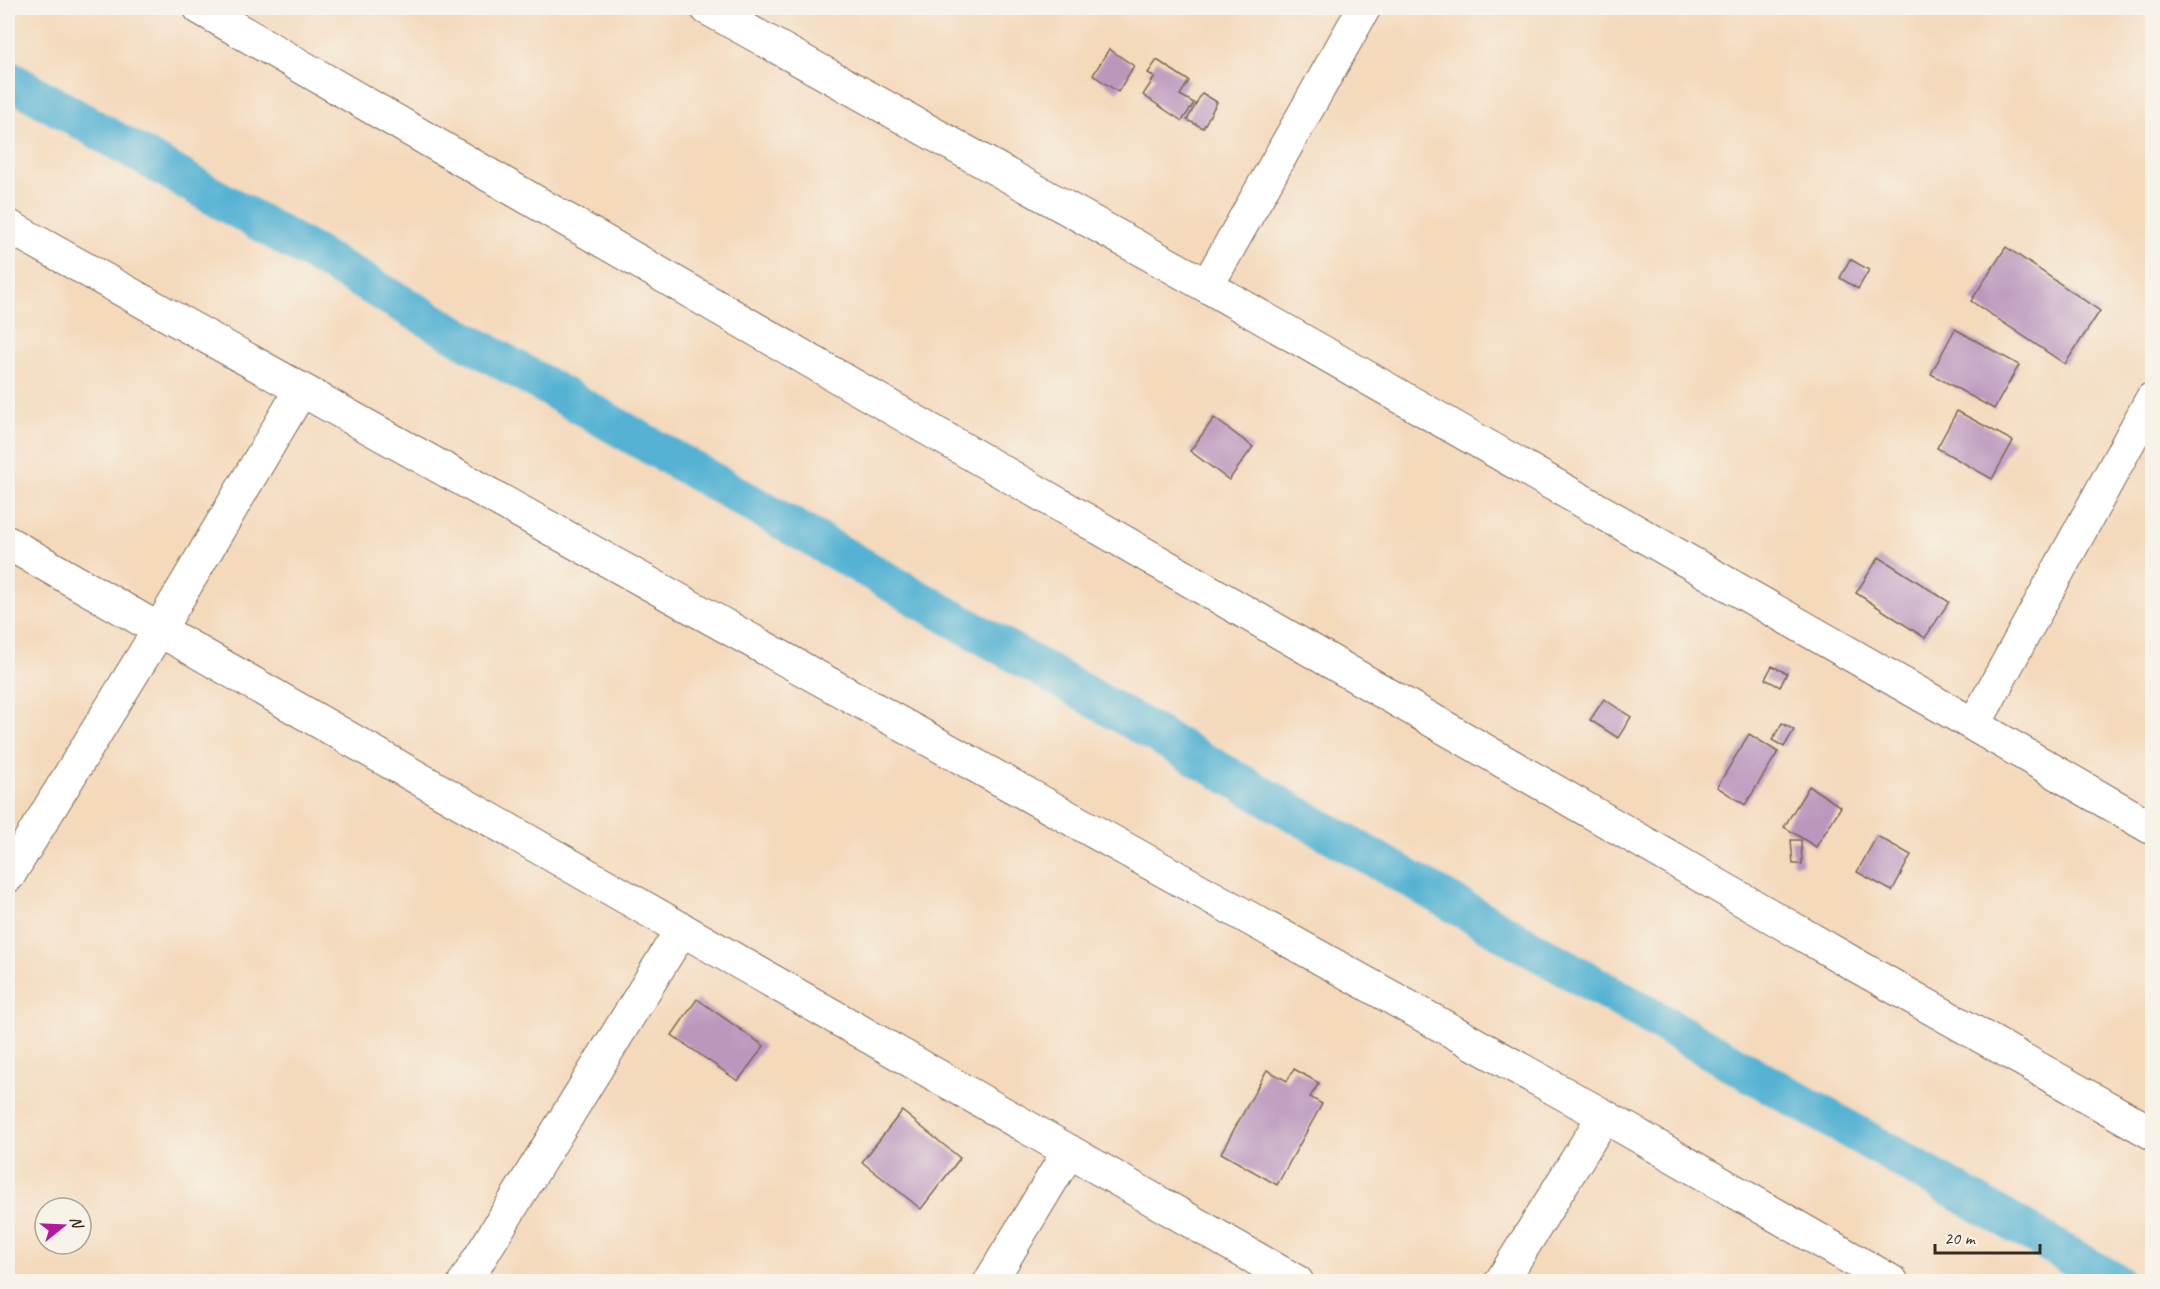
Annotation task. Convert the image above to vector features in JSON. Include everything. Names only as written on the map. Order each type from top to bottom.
[{"type":"street","points":[[200,8],[1859,968],[2152,1133]]},
{"type":"street","points":[[706,8],[1207,286],[2152,828]]},
{"type":"street","points":[[1207,286],[1364,8]]},
{"type":"street","points":[[8,226],[1604,1116],[1892,1281]]},
{"type":"street","points":[[8,876],[159,630],[301,390]]},
{"type":"street","points":[[1974,725],[2152,399]]},
{"type":"street","points":[[8,543],[1297,1281]]},
{"type":"street","points":[[465,1281],[682,929]]},
{"type":"street","points":[[1501,1281],[1604,1116]]},
{"type":"street","points":[[990,1281],[1069,1151]]},
{"type":"building","points":[[1109,49],[1134,66],[1118,92],[1093,75]]},
{"type":"building","points":[[1157,60],[1189,81],[1180,95],[1194,103],[1182,121],[1143,95],[1155,77],[1148,73]]},
{"type":"building","points":[[1202,93],[1217,102],[1203,128],[1187,120]]},
{"type":"building","points":[[2006,247],[2100,311],[2065,364],[1971,301]]},
{"type":"building","points":[[1850,259],[1869,270],[1858,289],[1840,278]]},
{"type":"building","points":[[1955,329],[2019,365],[1994,409],[1931,374]]},
{"type":"building","points":[[1957,411],[2013,441],[1992,479],[1937,448]]},
{"type":"building","points":[[1214,418],[1253,447],[1229,480],[1190,451]]},
{"type":"building","points":[[1879,557],[1949,602],[1925,638],[1856,593]]},
{"type":"building","points":[[1772,666],[1787,673],[1780,687],[1765,679]]},
{"type":"building","points":[[1604,699],[1631,717],[1618,738],[1590,720]]},
{"type":"building","points":[[1782,723],[1794,730],[1784,747],[1772,740]]},
{"type":"building","points":[[1749,734],[1778,752],[1745,805],[1717,787]]},
{"type":"building","points":[[1809,786],[1841,807],[1816,847],[1784,827]]},
{"type":"building","points":[[1877,836],[1911,855],[1892,891],[1857,872]]},
{"type":"building","points":[[1791,840],[1801,840],[1802,864],[1793,864]]},
{"type":"building","points":[[697,999],[764,1046],[738,1081],[672,1035]]},
{"type":"building","points":[[1294,1069],[1319,1083],[1310,1097],[1322,1104],[1277,1185],[1221,1153],[1267,1070],[1287,1081]]},
{"type":"building","points":[[902,1111],[960,1158],[921,1209],[862,1162]]},
{"type":"waterway","points":[[8,79],[2116,1282]]}]
